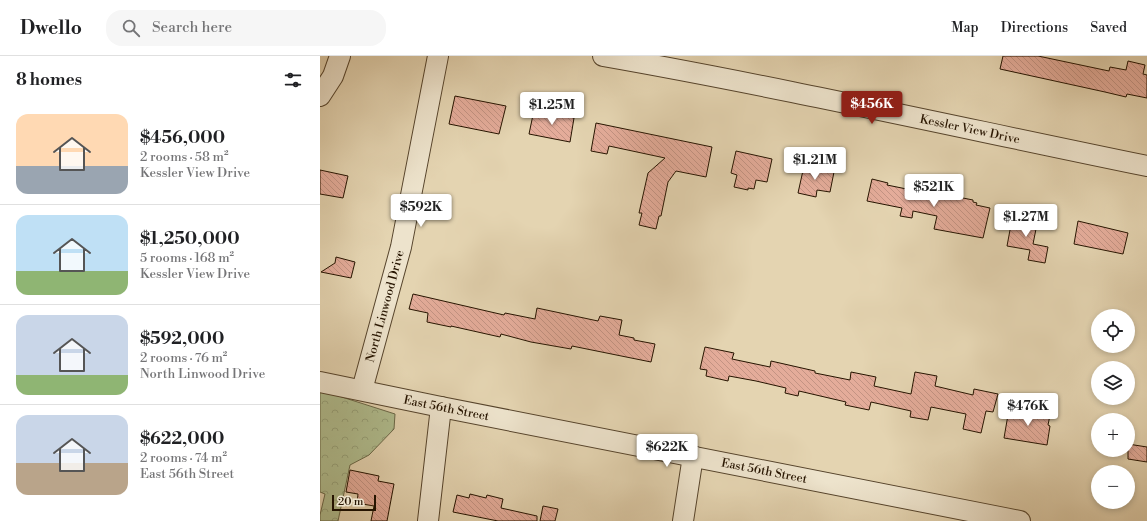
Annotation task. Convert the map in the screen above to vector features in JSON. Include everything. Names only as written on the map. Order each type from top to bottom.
[{"type":"street","points":[[320,96],[333,76],[340,56]]},
{"type":"street","name":"North Linwood Drive","points":[[362,390],[402,247],[438,56]]},
{"type":"street","name":"Kessler View Drive","points":[[603,56],[660,66],[1147,166]]},
{"type":"street","name":"East 56th Street","points":[[320,382],[1020,521]]},
{"type":"street","points":[[428,521],[441,407]]},
{"type":"street","points":[[682,521],[693,456]]},
{"type":"green space","points":[[320,390],[395,414],[394,429],[369,455],[350,465],[338,521],[320,521],[325,494],[320,492]]},
{"type":"building","points":[[1003,56],[1038,56],[1109,71],[1110,67],[1126,70],[1128,61],[1145,65],[1143,74],[1147,75],[1147,98],[1127,94],[1126,97],[1000,69]]},
{"type":"building","points":[[455,96],[506,106],[499,134],[449,124]]},
{"type":"building","points":[[534,110],[574,118],[570,142],[529,134]]},
{"type":"building","points":[[596,123],[712,147],[706,177],[676,171],[668,182],[661,216],[659,216],[656,229],[639,225],[642,213],[639,213],[648,173],[665,158],[609,146],[607,154],[591,151]]},
{"type":"building","points":[[736,151],[772,159],[767,182],[756,180],[754,189],[748,188],[748,190],[734,187],[737,175],[731,173]]},
{"type":"building","points":[[804,166],[834,172],[830,192],[817,190],[816,197],[798,193]]},
{"type":"building","points":[[320,170],[348,176],[343,198],[320,194]]},
{"type":"building","points":[[872,179],[888,183],[887,185],[958,199],[958,197],[973,200],[973,202],[977,203],[976,205],[990,208],[983,238],[934,229],[937,216],[913,211],[912,218],[900,216],[902,208],[867,201]]},
{"type":"building","points":[[1013,214],[1038,219],[1033,244],[1048,247],[1045,263],[1028,260],[1030,250],[1007,246]]},
{"type":"building","points":[[1078,221],[1128,233],[1123,254],[1074,244]]},
{"type":"building","points":[[336,257],[355,262],[351,278],[321,272],[335,263]]},
{"type":"building","points":[[413,294],[504,315],[505,313],[535,319],[537,308],[598,321],[600,316],[622,320],[619,335],[634,338],[634,340],[655,344],[651,362],[572,346],[571,349],[531,342],[501,334],[500,337],[427,322],[428,313],[409,309]]},
{"type":"building","points":[[705,347],[734,353],[732,359],[770,367],[771,361],[815,371],[815,373],[850,380],[851,372],[876,377],[874,386],[911,394],[915,372],[937,376],[935,386],[973,395],[974,389],[998,394],[993,412],[986,411],[981,433],[963,429],[966,414],[931,407],[928,420],[910,417],[911,411],[871,402],[869,410],[845,405],[846,402],[799,391],[798,396],[785,393],[786,388],[756,381],[729,376],[728,381],[706,376],[707,370],[700,369]]},
{"type":"building","points":[[1009,409],[1050,415],[1047,445],[1004,438]]},
{"type":"building","points":[[1135,445],[1147,447],[1147,462],[1128,459],[1128,457],[1135,457]]},
{"type":"building","points":[[350,470],[379,476],[378,481],[394,484],[387,521],[371,521],[374,506],[357,503],[358,494],[346,492]]},
{"type":"building","points":[[470,494],[486,498],[487,495],[503,499],[501,508],[537,516],[537,521],[498,521],[453,512],[457,495],[469,498]]},
{"type":"building","points":[[543,506],[558,509],[555,521],[540,521]]}]
